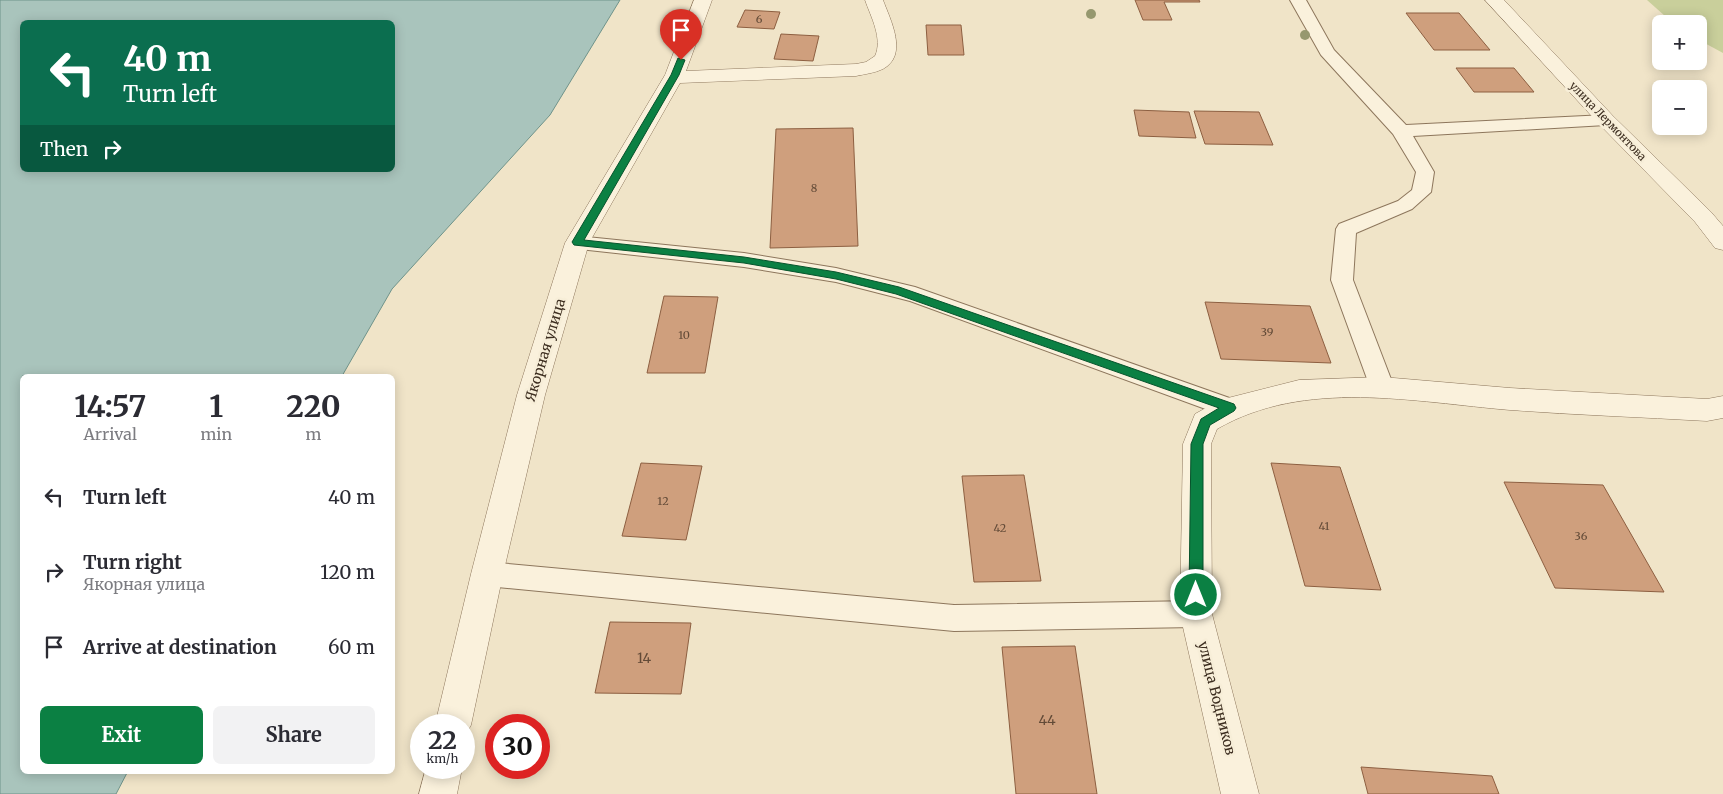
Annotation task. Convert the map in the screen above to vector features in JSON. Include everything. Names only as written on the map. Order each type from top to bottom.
[{"type":"street","name":"Якорная улица","points":[[455,714],[487,574],[531,395],[577,242],[675,75],[704,0]]},
{"type":"street","points":[[675,75],[678,77],[856,70],[873,66],[883,60],[888,45],[874,0]]},
{"type":"street","name":"улица Лермонтова","points":[[1494,0],[1606,120],[1703,218],[1723,242]]},
{"type":"street","name":"улица Водников","points":[[1240,794],[1196,614],[1197,444],[1205,422],[1230,408],[1299,390],[1382,387],[1510,399],[1707,410],[1723,407]]},
{"type":"street","points":[[438,794],[441,779]]},
{"type":"lane","points":[[1298,0],[1327,52],[1401,131],[1425,172],[1421,192],[1405,205],[1346,229],[1342,280],[1382,387]]},
{"type":"lane","points":[[1401,131],[1606,120]]},
{"type":"lane","points":[[577,242],[744,260],[836,275],[906,293],[1230,408]]},
{"type":"lane","points":[[487,574],[954,618],[1196,614]]},
{"type":"green space","points":[[1647,0],[1723,0],[1723,53],[1707,44],[1707,15],[1664,15]]},
{"type":"water","points":[[0,0],[620,0],[550,115],[392,289],[343,374],[20,374],[20,774],[126,774],[116,794],[0,794]]},
{"type":"building","points":[[1135,0],[1199,0],[1200,2],[1164,2],[1172,20],[1143,20]]},
{"type":"building","points":[[745,10],[780,12],[774,29],[737,27]]},
{"type":"building","points":[[1406,13],[1459,13],[1490,50],[1434,50]]},
{"type":"building","points":[[926,25],[961,25],[964,55],[928,55]]},
{"type":"building","points":[[781,34],[819,36],[813,61],[774,59]]},
{"type":"building","points":[[1456,68],[1514,68],[1534,92],[1474,92]]},
{"type":"building","points":[[1134,110],[1189,112],[1196,138],[1139,136]]},
{"type":"building","points":[[1194,111],[1259,112],[1273,145],[1205,144]]},
{"type":"building","points":[[853,128],[858,246],[770,248],[776,129]]},
{"type":"building","points":[[664,296],[718,297],[705,373],[647,373]]},
{"type":"building","points":[[1205,302],[1310,306],[1331,363],[1221,359]]},
{"type":"building","points":[[641,463],[702,466],[686,540],[622,536]]},
{"type":"building","points":[[1271,463],[1340,467],[1381,590],[1305,586]]},
{"type":"building","points":[[1024,475],[1041,581],[974,582],[962,476]]},
{"type":"building","points":[[1504,482],[1603,485],[1664,592],[1555,588]]},
{"type":"building","points":[[610,622],[691,623],[681,694],[595,693]]},
{"type":"building","points":[[1075,646],[1097,794],[1016,794],[1002,647]]},
{"type":"building","points":[[1361,767],[1492,776],[1499,794],[1368,794]]},
{"type":"route","points":[[681,60],[675,75],[577,242],[744,260],[836,275],[915,295],[1230,408],[1205,422],[1197,444],[1196,595]]}]
